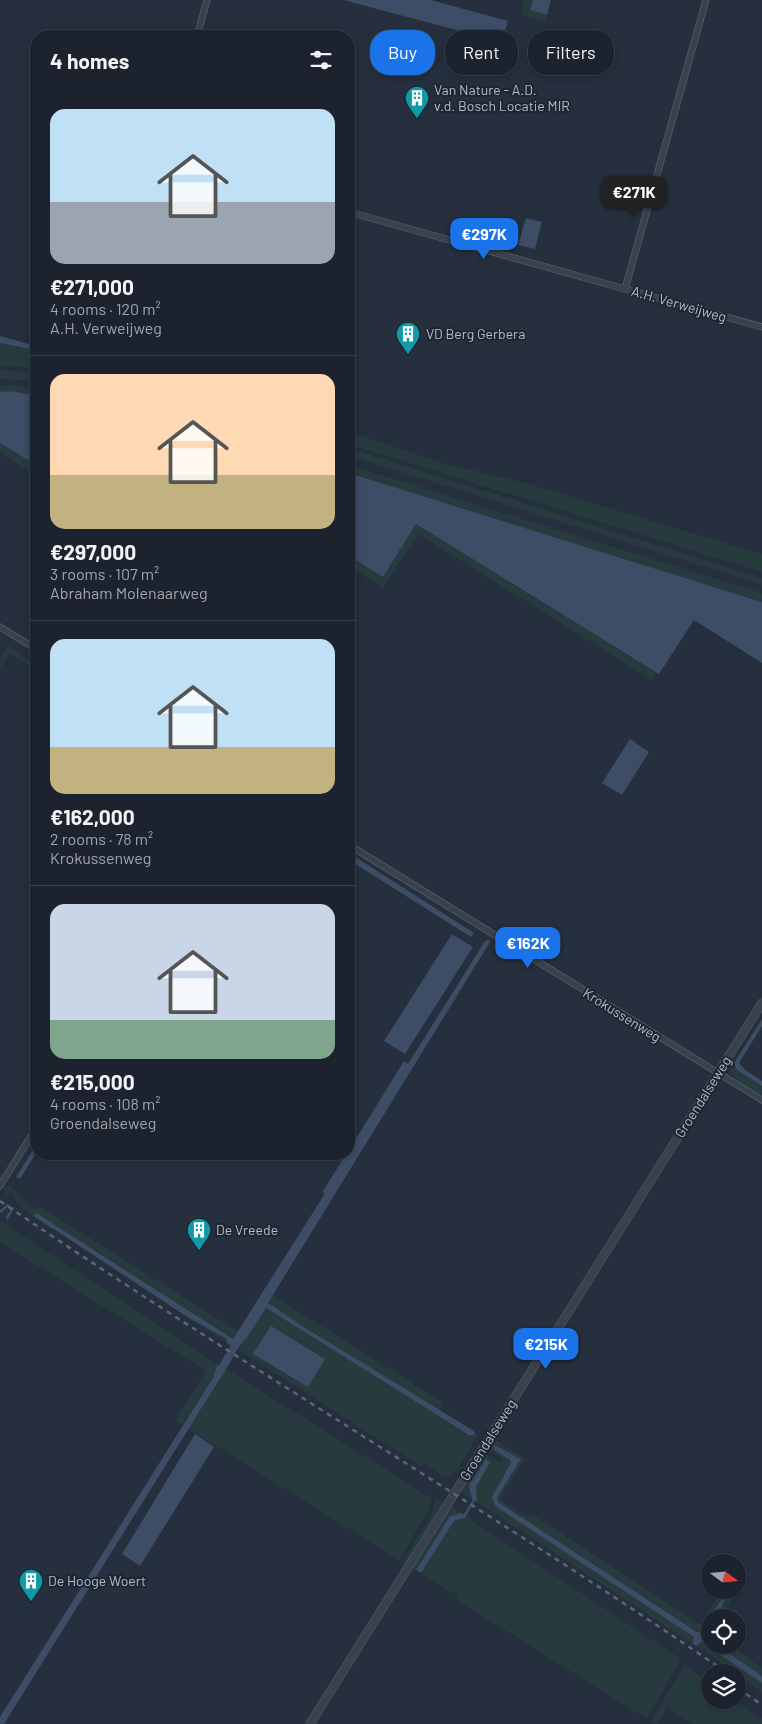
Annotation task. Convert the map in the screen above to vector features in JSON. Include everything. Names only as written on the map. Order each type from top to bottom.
[{"type":"street","points":[[199,30],[207,0]]},
{"type":"street","name":"A.H. Verweijweg","points":[[706,0],[625,289],[762,327]]},
{"type":"street","points":[[355,214],[625,289]]},
{"type":"street","points":[[0,627],[30,645]]},
{"type":"street","name":"Krokussenweg","points":[[355,849],[762,1100]]},
{"type":"street","name":"Groendalseweg","points":[[310,1724],[762,1003]]},
{"type":"street","points":[[0,1186],[30,1138]]},
{"type":"green space","points":[[524,0],[533,0],[530,10],[547,15],[545,21],[521,14]]},
{"type":"green space","points":[[0,343],[30,349],[30,368],[0,366]]},
{"type":"green space","points":[[0,370],[30,372],[30,381],[0,379]]},
{"type":"green space","points":[[13,385],[30,387],[30,395],[12,391],[0,392],[0,386]]},
{"type":"green space","points":[[355,434],[439,462],[529,484],[762,554],[762,572],[355,446]]},
{"type":"green space","points":[[0,443],[30,461],[30,472],[0,453]]},
{"type":"green space","points":[[355,450],[762,578],[762,585],[355,458]]},
{"type":"green space","points":[[355,467],[762,593],[762,602],[355,475]]},
{"type":"green space","points":[[416,524],[657,673],[652,680],[418,534],[383,587],[355,570],[355,560],[383,577]]},
{"type":"green space","points":[[7,646],[30,661],[30,666],[10,654],[0,669],[0,658]]},
{"type":"green space","points":[[729,1062],[762,1086],[762,1096],[736,1079],[732,1074]]},
{"type":"green space","points":[[9,1184],[35,1210],[39,1206],[239,1332],[233,1339],[229,1337],[93,1248],[51,1228],[189,1318],[227,1339],[227,1343],[34,1218],[16,1202],[11,1191],[7,1196],[4,1191]]},
{"type":"green space","points":[[3,1223],[217,1365],[214,1376],[182,1425],[175,1421],[206,1371],[0,1242],[0,1224]]},
{"type":"green space","points":[[271,1294],[444,1403],[439,1411],[272,1307],[268,1303]]},
{"type":"green space","points":[[265,1308],[469,1435],[478,1434],[458,1468],[446,1478],[424,1464],[422,1467],[236,1348],[246,1339]]},
{"type":"green space","points":[[226,1369],[431,1498],[428,1512],[399,1560],[189,1429]]},
{"type":"green space","points":[[491,1441],[497,1441],[525,1459],[500,1498],[502,1501],[528,1517],[530,1513],[700,1624],[701,1622],[701,1631],[696,1631],[498,1502],[497,1497],[521,1459],[493,1446],[494,1450],[510,1460],[511,1464],[493,1504],[694,1637],[693,1644],[477,1502],[476,1487],[490,1462],[469,1486],[472,1499],[460,1491],[484,1453],[501,1462],[503,1459],[487,1448]]},
{"type":"green space","points":[[436,1498],[444,1503],[405,1564],[402,1562],[432,1514]]},
{"type":"green space","points":[[451,1506],[462,1513],[450,1516],[416,1570],[412,1568]]},
{"type":"green space","points":[[467,1517],[681,1659],[647,1719],[457,1600],[458,1596],[421,1573],[454,1521]]},
{"type":"green space","points":[[716,1599],[721,1599],[715,1609],[710,1609]]},
{"type":"green space","points":[[726,1599],[732,1599],[726,1609],[721,1609]]},
{"type":"green space","points":[[708,1654],[719,1654],[734,1664],[723,1664]]},
{"type":"green space","points":[[730,1654],[743,1654],[762,1668],[762,1676],[746,1664]]},
{"type":"green space","points":[[685,1665],[701,1677],[701,1709],[746,1708],[762,1719],[762,1724],[693,1724],[667,1708],[657,1724],[651,1721]]},
{"type":"green space","points":[[746,1672],[762,1683],[762,1692],[746,1681]]},
{"type":"water","points":[[343,0],[431,0],[508,21],[505,30],[457,30]]},
{"type":"water","points":[[533,0],[551,0],[547,15],[530,10]]},
{"type":"water","points":[[526,218],[542,222],[535,249],[518,245]]},
{"type":"water","points":[[0,336],[30,344],[30,349],[0,343]]},
{"type":"water","points":[[12,391],[30,395],[30,461],[0,443],[0,392]]},
{"type":"water","points":[[355,475],[762,602],[762,663],[694,620],[659,674],[416,524],[383,577],[355,560]]},
{"type":"water","points":[[630,739],[649,752],[622,795],[602,783]]},
{"type":"water","points":[[355,857],[474,933],[471,937],[355,864]]},
{"type":"water","points":[[452,934],[473,947],[405,1054],[384,1041]]},
{"type":"water","points":[[488,940],[490,942],[268,1303],[474,1431],[475,1435],[469,1435],[266,1308],[246,1339],[236,1348],[227,1343],[227,1339],[189,1318],[34,1216],[36,1213],[233,1339],[324,1195],[323,1191],[342,1160],[355,1160],[355,1140],[404,1061],[408,1064],[485,941]]},
{"type":"water","points":[[762,1019],[762,1026],[739,1063],[745,1070],[762,1081],[762,1086],[737,1070],[734,1063]]},
{"type":"water","points":[[30,1155],[30,1160],[32,1160],[20,1179],[16,1177]]},
{"type":"water","points":[[271,1326],[325,1359],[308,1387],[253,1354]]},
{"type":"water","points":[[217,1365],[226,1369],[4,1724],[0,1724],[0,1717],[214,1376]]},
{"type":"water","points":[[195,1434],[214,1447],[140,1566],[122,1554]]},
{"type":"water","points":[[494,1445],[521,1459],[497,1497],[498,1502],[697,1632],[701,1631],[701,1642],[697,1646],[693,1644],[694,1637],[495,1506],[492,1497],[511,1463],[510,1460],[494,1450]]},
{"type":"water","points":[[486,1459],[490,1462],[476,1487],[477,1502],[472,1499],[469,1486]]},
{"type":"water","points":[[462,1513],[467,1517],[454,1521],[421,1573],[416,1570],[450,1516]]},
{"type":"water","points":[[721,1599],[726,1599],[720,1609],[715,1609]]},
{"type":"water","points":[[719,1654],[730,1654],[745,1664],[734,1664]]},
{"type":"water","points":[[746,1665],[762,1676],[762,1683],[746,1672]]},
{"type":"pier","points":[[31,1215],[136,1285],[49,1230]]},
{"type":"waterway","points":[[0,1212],[8,1205]]},
{"type":"waterway","points":[[7,1218],[13,1208]]},
{"type":"waterway","points":[[218,1375],[239,1339]]},
{"type":"waterway","points":[[465,1515],[474,1500]]},
{"type":"railway","points":[[0,1201],[180,1320],[546,1552],[714,1664]]},
{"type":"railway","points":[[746,1694],[762,1705]]},
{"type":"place","name":"Van Nature - A.D. v.d. Bosch Locatie MIR","points":[[417,119]]},
{"type":"place","name":"VD Berg Gerbera","points":[[408,355]]},
{"type":"place","name":"De Vreede","points":[[199,1251]]},
{"type":"place","name":"De Hooge Woert","points":[[31,1602]]}]
